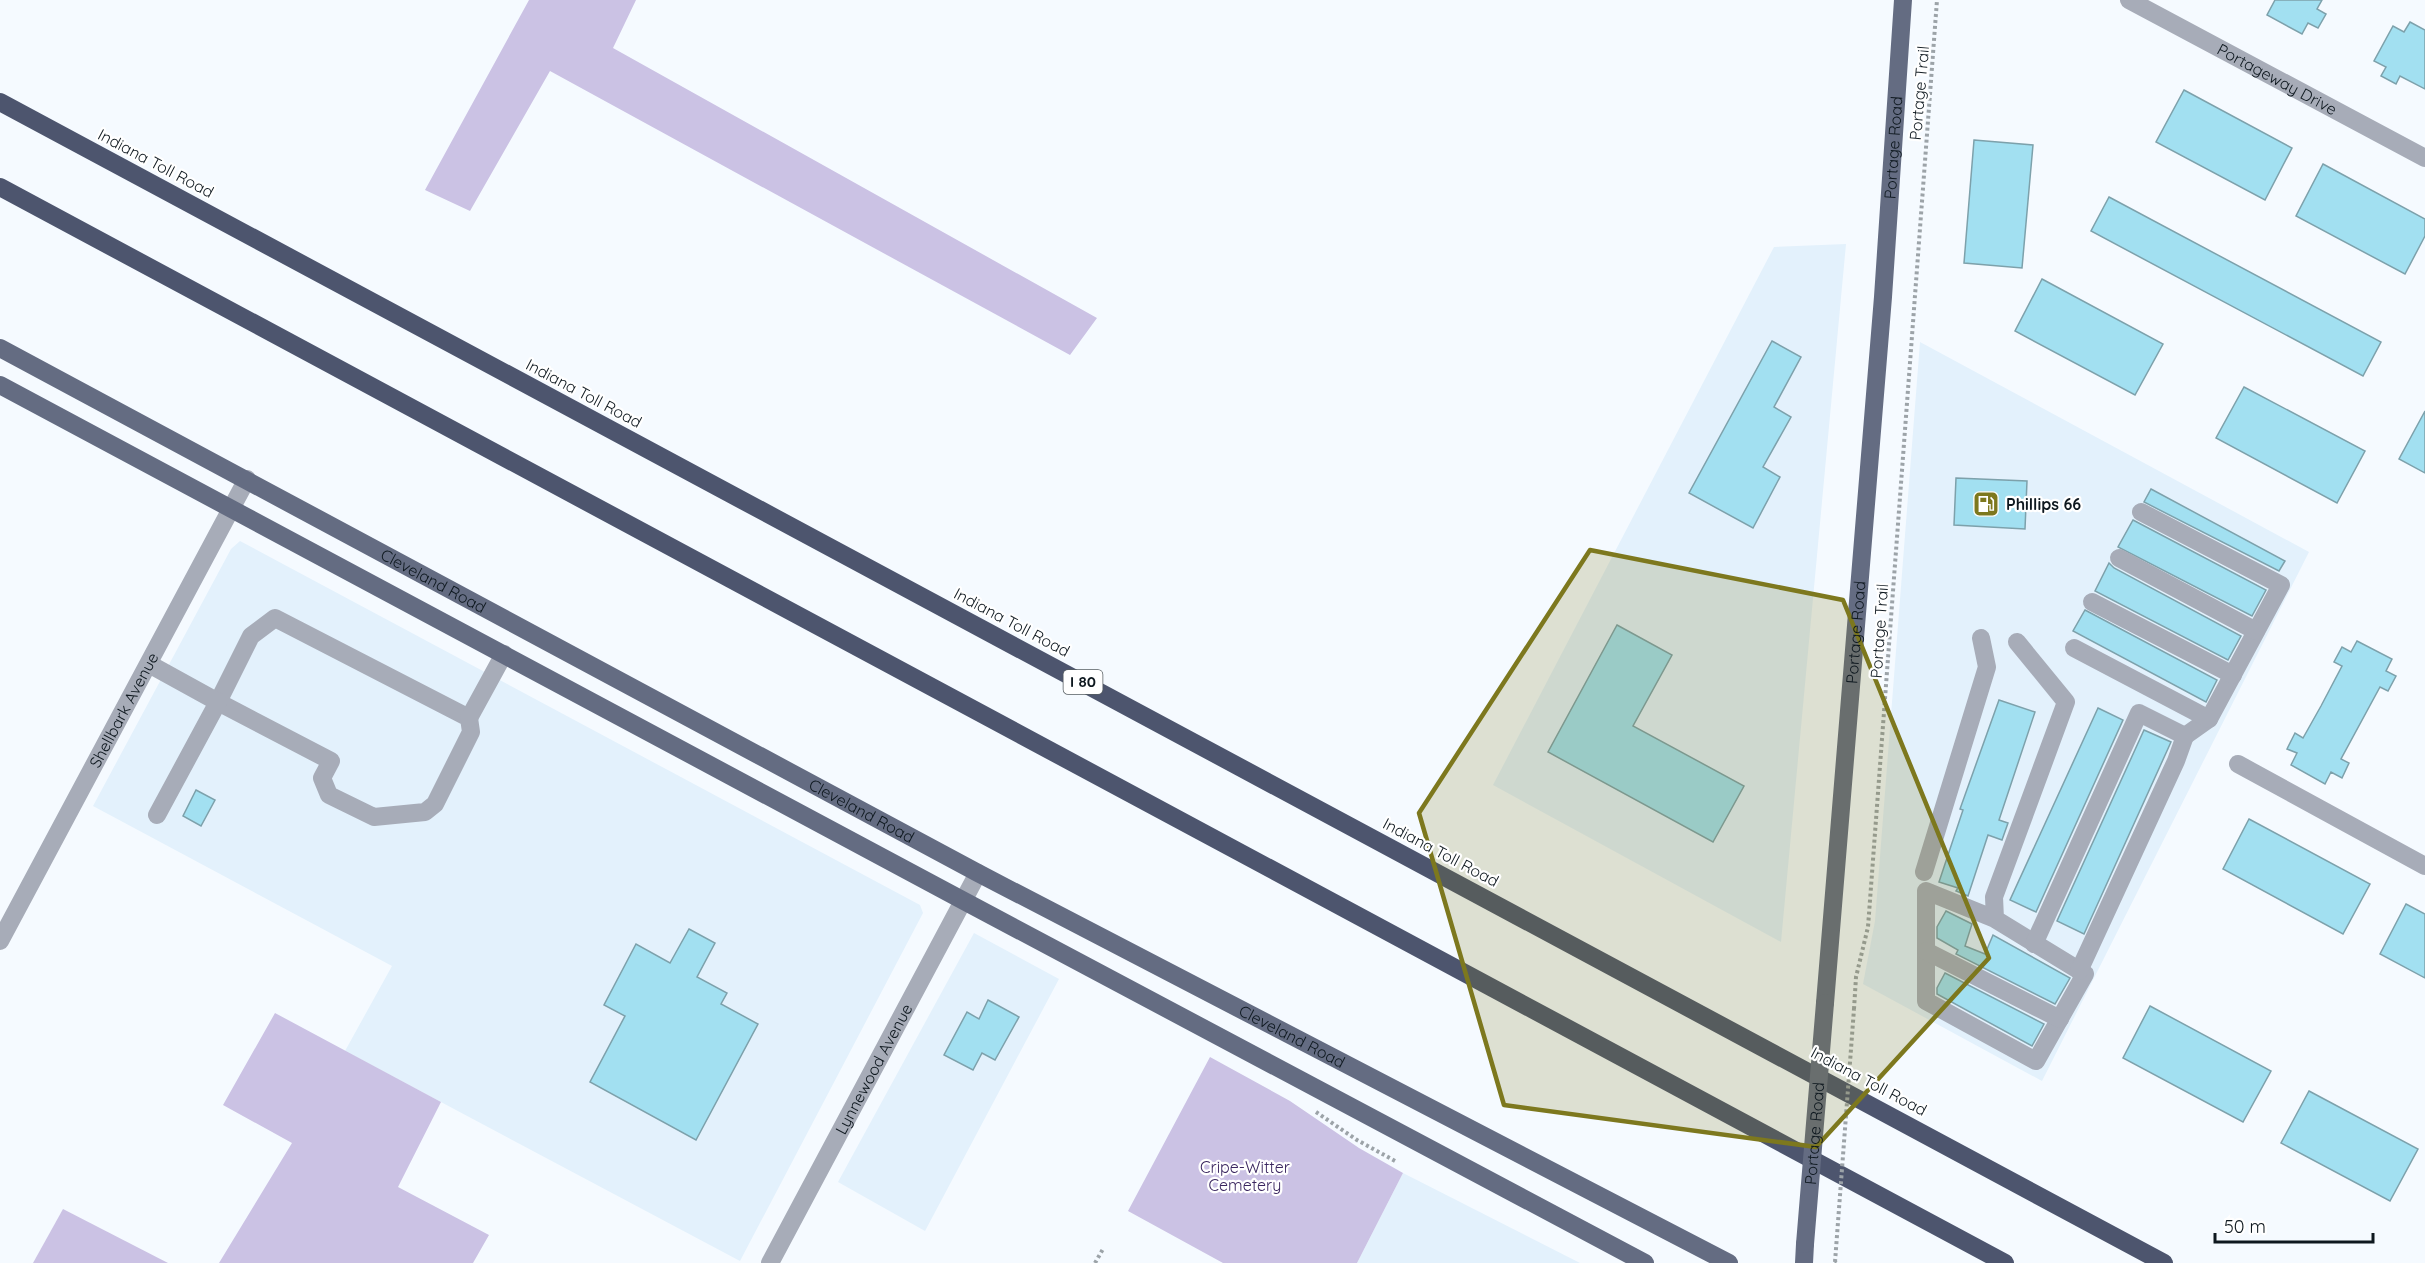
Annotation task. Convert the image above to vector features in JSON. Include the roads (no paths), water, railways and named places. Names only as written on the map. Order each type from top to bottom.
[{"type":"highway","name":"Indiana Toll Road","points":[[0,102],[2164,1263]]},
{"type":"highway","points":[[0,187],[2005,1263]]},
{"type":"main road","name":"Portage Road","points":[[1804,1263],[1883,297],[1904,0]]},
{"type":"main road","name":"Cleveland Road","points":[[0,348],[978,873],[1729,1263]]},
{"type":"main road","name":"Cleveland Road","points":[[0,384],[964,902],[1645,1263]]},
{"type":"street","name":"Portageway Drive","points":[[2128,0],[2425,159]]},
{"type":"street","name":"Shellbark Avenue","points":[[0,941],[247,479]]},
{"type":"street","points":[[2079,971],[2176,761],[2185,736],[2209,719],[2281,585],[2141,512]]},
{"type":"street","points":[[2119,558],[2256,631]]},
{"type":"street","points":[[2092,602],[2233,675]]},
{"type":"street","points":[[157,815],[251,636],[275,618],[470,718]]},
{"type":"street","points":[[1924,872],[1988,667],[1981,638]]},
{"type":"street","points":[[1995,919],[1994,897],[2066,702],[2017,642]]},
{"type":"street","points":[[2074,648],[2209,719]]},
{"type":"street","points":[[149,664],[331,761],[322,778],[329,795],[374,817],[425,812],[435,804],[471,732],[470,718],[504,654]]},
{"type":"street","points":[[2034,944],[2139,713],[2185,736]]},
{"type":"street","points":[[2238,764],[2422,864]]},
{"type":"street","name":"Lynnewood Avenue","points":[[770,1263],[978,873]]},
{"type":"street","points":[[1926,891],[1995,919],[2085,975],[2036,1061],[1926,1001],[1926,891]]},
{"type":"street","points":[[1926,951],[2060,1019]]},
{"type":"place","name":"Phillips 66","points":[[1986,504]]},
{"type":"park label","name":"Cripe-Witter Cemetery","points":[[1245,1176]]}]
